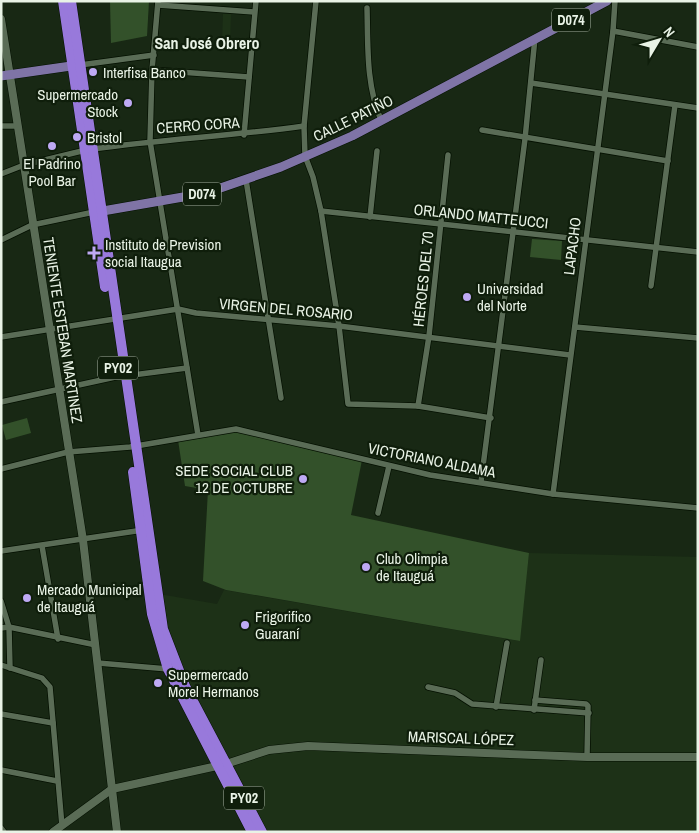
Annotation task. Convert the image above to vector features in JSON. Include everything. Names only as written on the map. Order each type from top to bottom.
[{"type":"highway","name":"PY02","points":[[63,1],[90,150],[133,446],[152,614],[168,669],[262,832]]},
{"type":"highway","name":"PY02","points":[[71,1],[76,65]]},
{"type":"highway","name":"PY02","points":[[144,530],[168,645],[252,832]]},
{"type":"main road","name":"CALLE PATIÑO","points":[[98,212],[206,193],[246,180],[305,156],[381,120],[607,1]]},
{"type":"main road","points":[[6,75],[76,65]]},
{"type":"street","points":[[244,135],[256,1]]},
{"type":"street","points":[[316,1],[304,126],[305,156],[313,177],[321,211],[339,326],[348,404],[418,406],[491,418]]},
{"type":"street","name":"LAPACHO","points":[[553,494],[613,31],[615,1]]},
{"type":"street","points":[[198,435],[150,141],[152,70],[158,3],[254,12]]},
{"type":"street","points":[[367,8],[372,100],[381,120]]},
{"type":"street","name":"TENIENTE ESTEBAN MARTINEZ","points":[[1,19],[6,75],[24,165],[83,540],[117,829]]},
{"type":"street","points":[[613,31],[698,47]]},
{"type":"street","points":[[481,482],[491,418],[525,139],[535,38]]},
{"type":"street","points":[[76,65],[154,55]]},
{"type":"street","points":[[152,70],[249,76]]},
{"type":"street","points":[[531,83],[698,108]]},
{"type":"street","points":[[651,286],[675,105]]},
{"type":"street","points":[[1,126],[17,126]]},
{"type":"street","name":"CERRO CORA","points":[[1,174],[24,165],[90,150],[150,141],[244,135],[304,126]]},
{"type":"street","points":[[482,130],[525,139],[668,161]]},
{"type":"street","points":[[370,217],[376,151]]},
{"type":"street","name":"HÉROES DEL 70","points":[[418,406],[429,336],[448,155]]},
{"type":"street","points":[[246,180],[281,398]]},
{"type":"street","name":"ORLANDO MATTEUCCI","points":[[321,211],[698,252]]},
{"type":"street","points":[[1,240],[32,225],[98,212]]},
{"type":"street","name":"VIRGEN DEL ROSARIO","points":[[1,337],[178,309],[196,313],[429,336],[570,355]]},
{"type":"street","points":[[575,327],[698,338]]},
{"type":"street","points":[[1,402],[58,388],[122,376],[187,368]]},
{"type":"street","name":"VICTORIANO ALDAMA","points":[[1,469],[68,452],[133,446],[236,429],[430,475],[553,494],[698,508]]},
{"type":"street","points":[[378,513],[389,466]]},
{"type":"street","points":[[1,551],[144,530]]},
{"type":"street","points":[[42,546],[58,639]]},
{"type":"street","points":[[1,600],[9,628],[10,668]]},
{"type":"street","points":[[1,628],[96,645]]},
{"type":"street","points":[[496,707],[507,643]]},
{"type":"street","points":[[534,710],[541,660]]},
{"type":"street","points":[[98,663],[168,669]]},
{"type":"street","points":[[1,665],[42,678],[49,684],[62,826]]},
{"type":"street","points":[[428,687],[455,694],[472,704],[589,713]]},
{"type":"street","points":[[535,700],[586,704],[589,713],[587,757]]},
{"type":"street","points":[[1,714],[53,723]]},
{"type":"street","name":"MARISCAL LÓPEZ","points":[[112,789],[222,765],[269,750],[308,746],[587,757],[698,757]]},
{"type":"street","points":[[1,770],[57,781]]},
{"type":"street","points":[[53,832],[112,789]]},
{"type":"street","points":[[1,828],[4,832]]},
{"type":"shaded area","points":[[110,1],[149,1],[147,36],[111,43]]},
{"type":"shaded area","points":[[223,14],[231,14],[230,42],[222,42]]},
{"type":"shaded area","points":[[532,239],[562,241],[561,260],[530,257]]},
{"type":"shaded area","points":[[27,418],[31,433],[6,440],[2,425]]},
{"type":"shaded area","name":"Club Olimpia de Itauguá","points":[[238,431],[362,460],[351,515],[529,553],[520,641],[226,590],[203,581],[208,490],[185,486],[178,440]]},
{"type":"shaded area","points":[[529,553],[698,557],[698,832],[266,832],[173,656],[159,594],[217,604],[224,590],[519,641]]},
{"type":"place","name":"Interfisa Banco","points":[[93,72]]},
{"type":"place","name":"Supermercado Stock","points":[[128,103]]},
{"type":"place","name":"Bristol","points":[[77,137]]},
{"type":"place","name":"El Padrino Pool Bar","points":[[52,146]]},
{"type":"place","name":"Instituto de Prevision social Itaugua","points":[[94,253]]},
{"type":"place","name":"Universidad del Norte","points":[[467,297]]},
{"type":"place","name":"SEDE SOCIAL CLUB 12 DE OCTUBRE","points":[[303,479]]},
{"type":"place","name":"Club Olimpia de Itauguá","points":[[366,567]]},
{"type":"place","name":"Mercado Municipal de Itauguá","points":[[27,598]]},
{"type":"place","name":"Frigorifico Guaraní","points":[[245,625]]},
{"type":"place","name":"Supermercado Morel Hermanos","points":[[158,683]]},
{"type":"district","name":"San José Obrero","points":[[207,43]]}]
